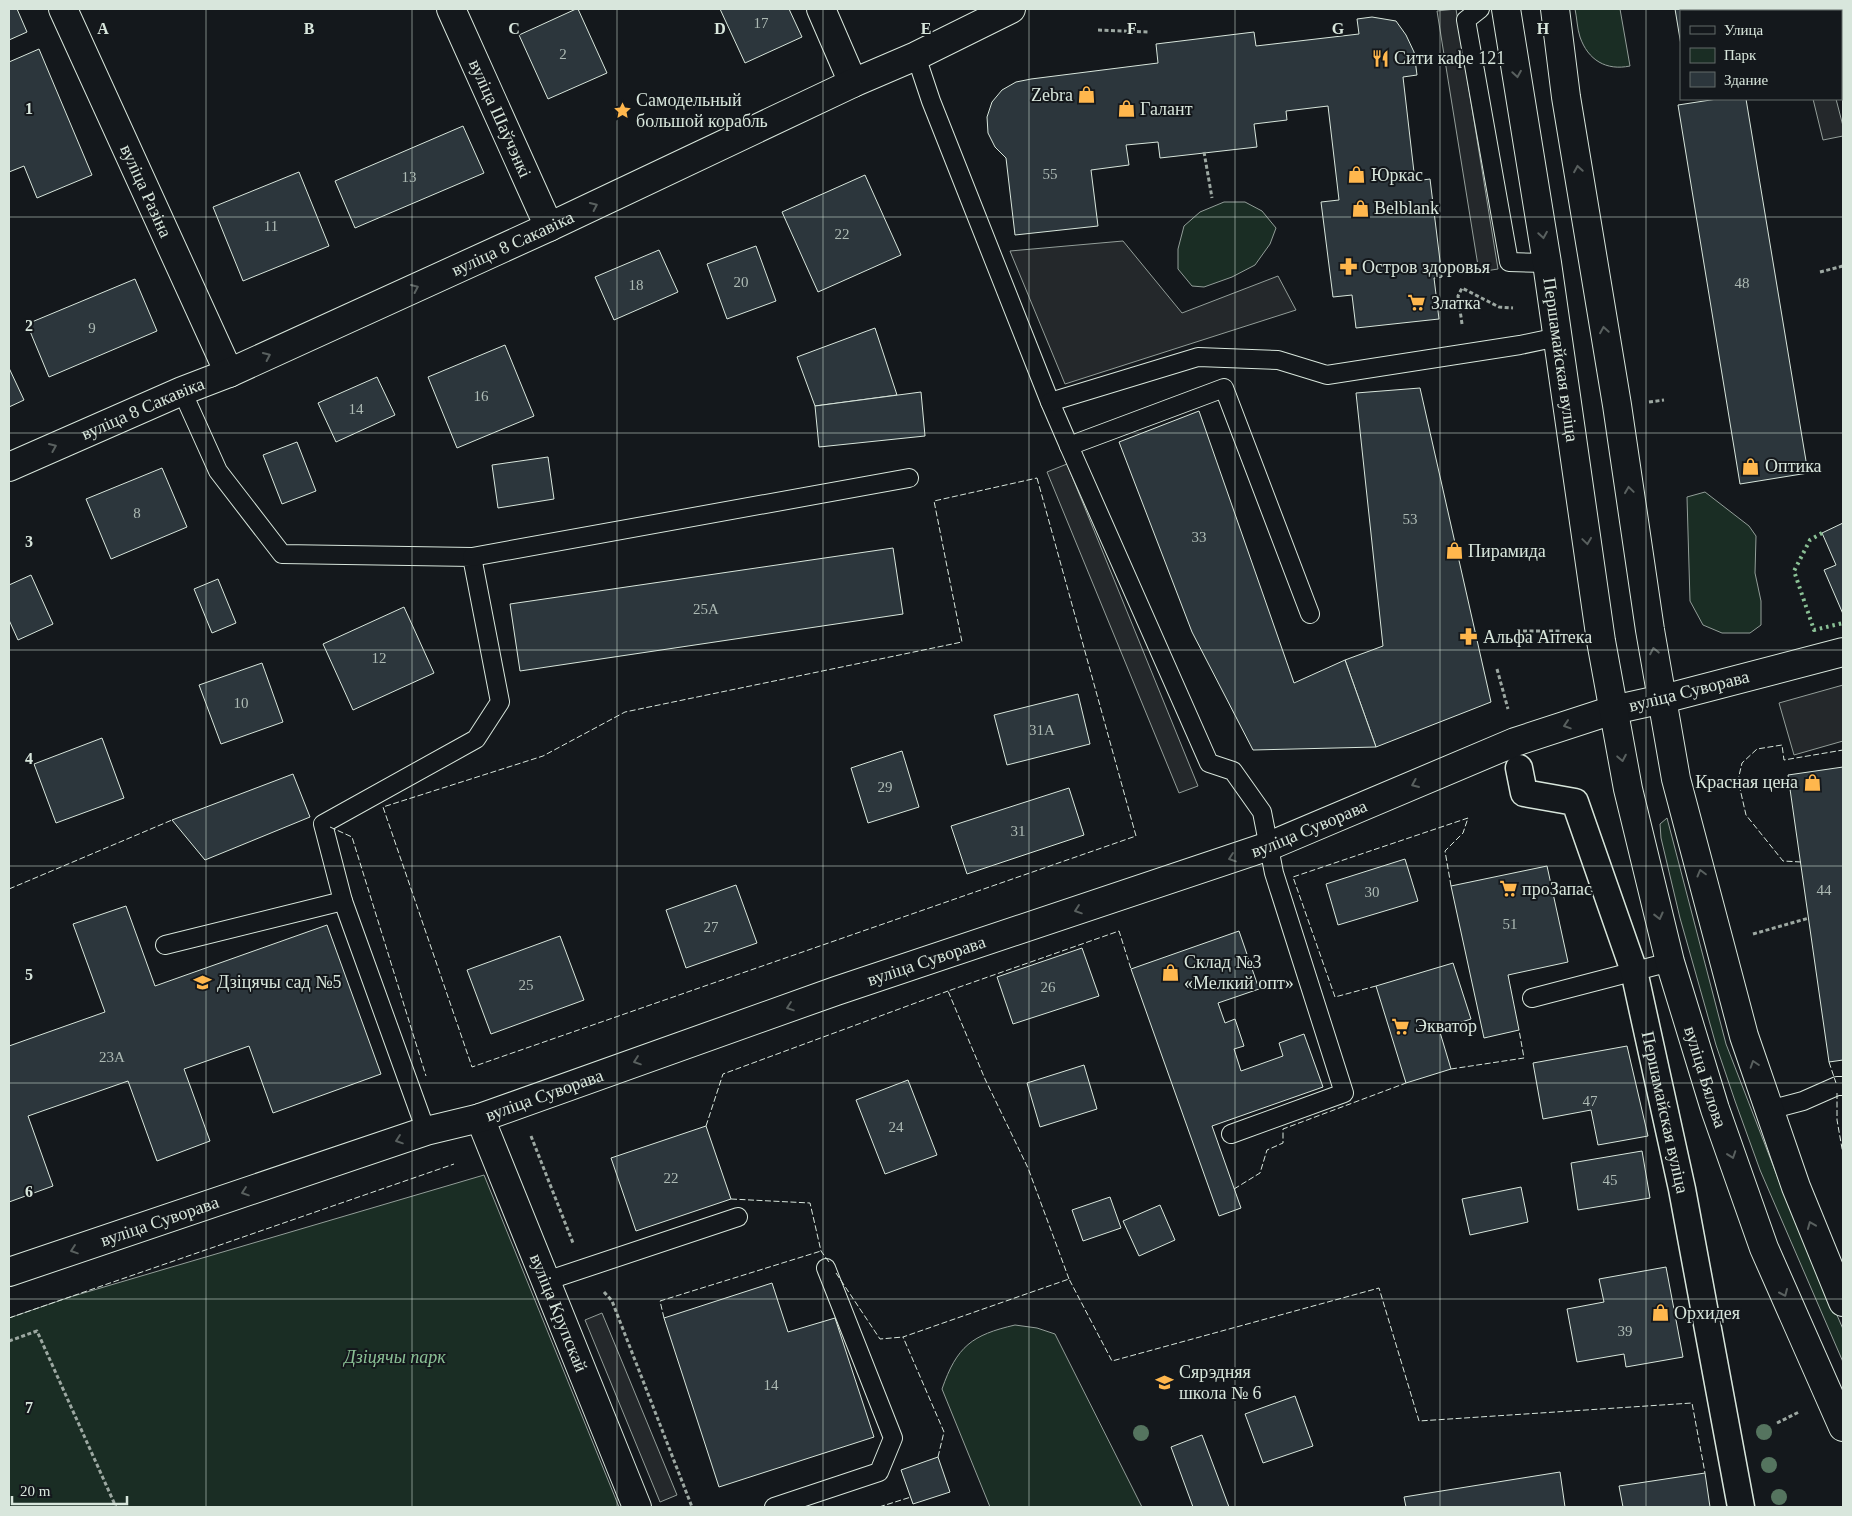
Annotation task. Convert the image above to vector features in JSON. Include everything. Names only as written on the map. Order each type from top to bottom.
[{"type":"street","name":"вуліца Разіна","points":[[63,9],[229,374]]},
{"type":"street","name":"вуліца Шаўчэнкі","points":[[451,9],[549,227]]},
{"type":"street","points":[[821,9],[853,83]]},
{"type":"street","name":"вуліца 8 Сакавіка","points":[[9,467],[182,391],[229,374],[549,227],[853,83],[916,56],[1011,9]]},
{"type":"street","name":"Першамайская вуліца","points":[[1506,9],[1547,263],[1599,631],[1613,710]]},
{"type":"street","points":[[1555,9],[1568,107],[1615,396],[1650,630],[1676,779],[1744,1036],[1796,1187],[1835,1262],[1843,1302]]},
{"type":"street","name":"вуліца Суворава","points":[[9,1272],[426,1131],[480,1118],[836,991],[1269,846],[1515,742],[1613,710],[1663,699],[1843,652]]},
{"type":"street","name":"вуліца Бялова","points":[[1613,710],[1628,789],[1670,962],[1715,1109],[1764,1248],[1843,1427]]},
{"type":"street","name":"Першамайская вуліца","points":[[1519,768],[1524,793],[1575,802],[1634,972],[1682,1189],[1741,1507]]},
{"type":"street","name":"вуліца Крупскай","points":[[480,1118],[637,1507]]},
{"type":"lane","points":[[1480,9],[1466,20],[1509,262],[1547,263]]},
{"type":"lane","points":[[916,56],[931,101],[1050,402],[1209,762],[1234,772],[1262,812],[1274,873],[1344,1094],[1231,1134]]},
{"type":"lane","points":[[1050,402],[1198,358],[1278,360],[1328,375],[1520,345],[1558,337]]},
{"type":"lane","points":[[1069,446],[1224,388],[1310,614]]},
{"type":"lane","points":[[182,391],[218,471],[282,554],[472,557],[909,478]]},
{"type":"lane","points":[[426,1131],[343,901],[323,824],[476,739],[500,702],[472,557]]},
{"type":"lane","points":[[165,945],[343,901]]},
{"type":"lane","points":[[1532,998],[1670,962]]},
{"type":"lane","points":[[1769,1110],[1803,1100],[1837,1086],[1843,1086]]},
{"type":"lane","points":[[546,1281],[738,1217]]},
{"type":"lane","points":[[774,1507],[879,1472],[893,1438],[826,1268]]},
{"type":"path","points":[[1098,30],[1150,32]]},
{"type":"path","points":[[1204,152],[1212,198]]},
{"type":"path","points":[[1820,272],[1843,266]]},
{"type":"path","points":[[1463,329],[1458,296],[1462,288],[1499,307],[1513,308]]},
{"type":"path","points":[[1523,631],[1561,631]]},
{"type":"path","points":[[1497,669],[1509,712]]},
{"type":"path","points":[[1753,934],[1809,918]]},
{"type":"path","points":[[531,1136],[583,1268],[612,1301],[692,1507]]},
{"type":"path","points":[[9,1341],[37,1330],[116,1507]]},
{"type":"green space","points":[[1575,9],[1620,9],[1630,66],[1613,67],[1593,58],[1583,45],[1580,37]]},
{"type":"green space","points":[[1224,202],[1245,202],[1262,211],[1276,228],[1270,244],[1255,265],[1232,277],[1204,287],[1192,286],[1178,269],[1178,249],[1184,226],[1200,212]]},
{"type":"green space","points":[[1705,492],[1749,526],[1756,536],[1755,573],[1761,601],[1761,625],[1750,633],[1722,633],[1703,625],[1690,601],[1687,497]]},
{"type":"green space","points":[[1667,818],[1726,1044],[1781,1186],[1843,1329],[1843,1362],[1760,1170],[1716,1045],[1680,918],[1661,838],[1660,824]]},
{"type":"green space","name":"Дзіцячы парк","points":[[484,1175],[619,1507],[9,1507],[9,1318],[70,1297]]},
{"type":"green space","points":[[1015,1325],[1037,1328],[1055,1334],[1142,1507],[990,1507],[942,1389],[960,1352],[977,1338]]},
{"type":"shaded area","points":[[1456,9],[1498,269],[1479,272],[1437,11]]},
{"type":"shaded area","points":[[1813,100],[1836,100],[1843,126],[1843,136],[1823,140]]},
{"type":"shaded area","points":[[1123,241],[1182,313],[1278,276],[1296,310],[1065,384],[1010,251]]},
{"type":"shaded area","points":[[1067,464],[1198,786],[1179,793],[1047,472]]},
{"type":"shaded area","points":[[1843,685],[1843,741],[1794,755],[1779,703]]},
{"type":"shaded area","points":[[602,1313],[677,1495],[660,1502],[585,1320]]},
{"type":"building","points":[[9,9],[17,9],[27,32],[9,40]]},
{"type":"building","points":[[578,9],[607,73],[548,99],[519,35]]},
{"type":"building","points":[[720,9],[789,9],[802,37],[745,63]]},
{"type":"building","points":[[1675,9],[1750,10],[1680,10],[1680,39]]},
{"type":"building","points":[[1372,17],[1396,21],[1406,35],[1414,52],[1417,75],[1403,77],[1415,181],[1430,179],[1442,277],[1434,278],[1439,319],[1356,328],[1352,295],[1333,297],[1321,202],[1339,200],[1328,106],[1286,111],[1287,120],[1254,124],[1257,147],[1160,158],[1158,142],[1126,145],[1129,165],[1091,170],[1098,226],[1015,235],[1006,158],[995,147],[988,133],[987,117],[992,102],[1002,90],[1016,82],[1031,79],[1158,63],[1156,44],[1254,32],[1256,46],[1359,34],[1357,19]]},
{"type":"building","points":[[39,49],[92,175],[37,198],[24,166],[9,172],[9,62]]},
{"type":"building","points":[[1710,100],[1746,100],[1808,473],[1740,484],[1678,105]]},
{"type":"building","points":[[463,126],[484,173],[355,228],[335,181]]},
{"type":"building","points":[[299,172],[329,246],[243,281],[213,207]]},
{"type":"building","points":[[865,175],[901,255],[818,292],[782,212]]},
{"type":"building","points":[[756,246],[776,301],[727,319],[707,264]]},
{"type":"building","points":[[659,250],[678,292],[614,320],[595,277]]},
{"type":"building","points":[[135,279],[157,331],[49,377],[27,324]]},
{"type":"building","points":[[875,328],[897,395],[815,406],[797,357]]},
{"type":"building","points":[[505,345],[534,416],[457,448],[428,377]]},
{"type":"building","points":[[9,368],[24,400],[9,407]]},
{"type":"building","points":[[377,377],[395,415],[336,442],[318,403]]},
{"type":"building","points":[[1420,388],[1491,702],[1376,747],[1345,660],[1383,646],[1356,393]]},
{"type":"building","points":[[921,392],[925,436],[819,447],[815,406]]},
{"type":"building","points":[[1199,411],[1294,683],[1345,660],[1376,747],[1253,750],[1192,632],[1119,442]]},
{"type":"building","points":[[297,442],[316,491],[282,504],[263,455]]},
{"type":"building","points":[[548,457],[554,499],[498,508],[492,465]]},
{"type":"building","points":[[162,468],[187,527],[111,559],[86,499]]},
{"type":"building","points":[[1843,523],[1843,614],[1824,570],[1836,565],[1822,533]]},
{"type":"building","points":[[893,548],[903,614],[520,671],[510,604]]},
{"type":"building","points":[[31,575],[53,624],[18,640],[9,620],[9,585]]},
{"type":"building","points":[[218,579],[236,623],[212,633],[194,589]]},
{"type":"building","points":[[404,607],[434,673],[353,710],[323,644]]},
{"type":"building","points":[[262,663],[283,722],[221,744],[199,685]]},
{"type":"building","points":[[1078,694],[1090,744],[1007,765],[994,715]]},
{"type":"building","points":[[102,738],[124,798],[56,823],[34,764]]},
{"type":"building","points":[[902,751],[919,807],[868,823],[851,768]]},
{"type":"building","points":[[1843,767],[1843,1060],[1829,1062],[1788,775]]},
{"type":"building","points":[[293,774],[310,817],[205,860],[172,820]]},
{"type":"building","points":[[1069,788],[1084,835],[967,874],[951,826]]},
{"type":"building","points":[[1405,859],[1418,901],[1338,925],[1326,884]]},
{"type":"building","points":[[1547,866],[1568,962],[1508,975],[1519,1030],[1484,1038],[1451,886]]},
{"type":"building","points":[[736,885],[757,943],[686,968],[666,910]]},
{"type":"building","points":[[126,906],[155,986],[327,925],[381,1074],[273,1113],[249,1046],[184,1069],[210,1141],[157,1161],[128,1081],[28,1116],[53,1186],[9,1202],[9,1046],[105,1012],[73,924]]},
{"type":"building","points":[[1239,931],[1259,989],[1218,1003],[1225,1023],[1235,1019],[1244,1046],[1234,1049],[1241,1071],[1283,1056],[1279,1043],[1304,1034],[1323,1087],[1212,1126],[1241,1208],[1219,1216],[1131,969]]},
{"type":"building","points":[[560,936],[584,1000],[491,1034],[467,970]]},
{"type":"building","points":[[1082,948],[1099,996],[1013,1024],[997,977]]},
{"type":"building","points":[[1453,963],[1471,1019],[1439,1029],[1451,1069],[1406,1083],[1376,986]]},
{"type":"building","points":[[1627,1046],[1648,1136],[1598,1145],[1591,1110],[1543,1119],[1533,1063]]},
{"type":"building","points":[[1084,1065],[1097,1109],[1040,1127],[1027,1083]]},
{"type":"building","points":[[908,1080],[937,1155],[885,1174],[856,1100]]},
{"type":"building","points":[[706,1126],[731,1199],[636,1231],[611,1158]]},
{"type":"building","points":[[1642,1151],[1650,1198],[1578,1210],[1571,1163]]},
{"type":"building","points":[[1521,1187],[1528,1222],[1470,1235],[1462,1199]]},
{"type":"building","points":[[1110,1197],[1121,1228],[1083,1241],[1072,1210]]},
{"type":"building","points":[[1160,1205],[1175,1240],[1139,1256],[1123,1221]]},
{"type":"building","points":[[1666,1267],[1683,1357],[1626,1367],[1624,1354],[1577,1362],[1567,1309],[1604,1302],[1599,1279]]},
{"type":"building","points":[[772,1283],[788,1332],[835,1318],[874,1437],[719,1487],[664,1318]]},
{"type":"building","points":[[1295,1396],[1313,1446],[1263,1463],[1245,1414]]},
{"type":"building","points":[[1202,1435],[1229,1507],[1193,1507],[1171,1447]]},
{"type":"building","points":[[938,1457],[950,1492],[913,1504],[901,1470]]},
{"type":"building","points":[[1560,1472],[1565,1507],[1406,1507],[1404,1497]]},
{"type":"building","points":[[1705,1473],[1710,1507],[1623,1507],[1619,1486]]},
{"type":"hedge","points":[[1822,533],[1810,540],[1794,571],[1814,630],[1843,623]]},
{"type":"fence","points":[[1037,478],[1136,836],[472,1067],[383,807],[543,756],[625,712],[962,642],[934,501],[1037,478]]},
{"type":"fence","points":[[1801,862],[1783,861],[1746,815],[1738,780],[1742,763],[1757,749],[1782,745],[1784,760],[1843,750]]},
{"type":"fence","points":[[1451,886],[1445,851],[1463,833],[1468,818]]},
{"type":"fence","points":[[1376,986],[1335,997],[1293,877],[1468,818]]},
{"type":"fence","points":[[9,889],[172,820]]},
{"type":"fence","points":[[330,827],[352,837],[426,1076]]},
{"type":"fence","points":[[1069,1279],[1028,1168],[985,1079],[948,991],[1119,931],[1131,969]]},
{"type":"fence","points":[[706,1126],[723,1074],[948,991]]},
{"type":"fence","points":[[1451,1069],[1524,1058],[1519,1030]]},
{"type":"fence","points":[[1829,1062],[1836,1083]]},
{"type":"fence","points":[[1234,1189],[1260,1173],[1267,1150],[1283,1143],[1283,1129],[1406,1083]]},
{"type":"fence","points":[[1837,1093],[1837,1120],[1843,1154]]},
{"type":"fence","points":[[9,1318],[454,1164]]},
{"type":"fence","points":[[731,1199],[810,1203],[821,1251],[829,1262]]},
{"type":"fence","points":[[664,1318],[660,1301],[821,1251]]},
{"type":"fence","points":[[836,1273],[880,1339],[903,1337]]},
{"type":"fence","points":[[938,1457],[944,1432],[903,1337],[1069,1279],[1112,1361],[1379,1288],[1419,1421],[1692,1403],[1705,1473]]},
{"type":"fence","points":[[879,1507],[911,1497]]},
{"type":"place","name":"Сити кафе 121","points":[[1380,58]]},
{"type":"place","name":"Zebra","points":[[1087,95]]},
{"type":"place","name":"Галант","points":[[1126,109]]},
{"type":"place","name":"Самодельный большой корабль","points":[[622,110]]},
{"type":"place","name":"Юркас","points":[[1357,175]]},
{"type":"place","name":"Belblank","points":[[1360,208]]},
{"type":"place","name":"Остров здоровья","points":[[1348,267]]},
{"type":"place","name":"Златка","points":[[1417,303]]},
{"type":"place","name":"Оптика","points":[[1751,466]]},
{"type":"place","name":"Пирамида","points":[[1454,551]]},
{"type":"place","name":"Альфа Аптека","points":[[1469,637]]},
{"type":"place","name":"Красная цена","points":[[1812,782]]},
{"type":"place","name":"проЗапас","points":[[1508,889]]},
{"type":"place","name":"Склад №3 «Мелкий опт»","points":[[1170,972]]},
{"type":"place","name":"Дзіцячы сад №5","points":[[203,982]]},
{"type":"place","name":"Экватор","points":[[1401,1026]]},
{"type":"place","name":"Орхидея","points":[[1660,1313]]},
{"type":"place","name":"Сярэдняя школа № 6","points":[[1165,1382]]}]
